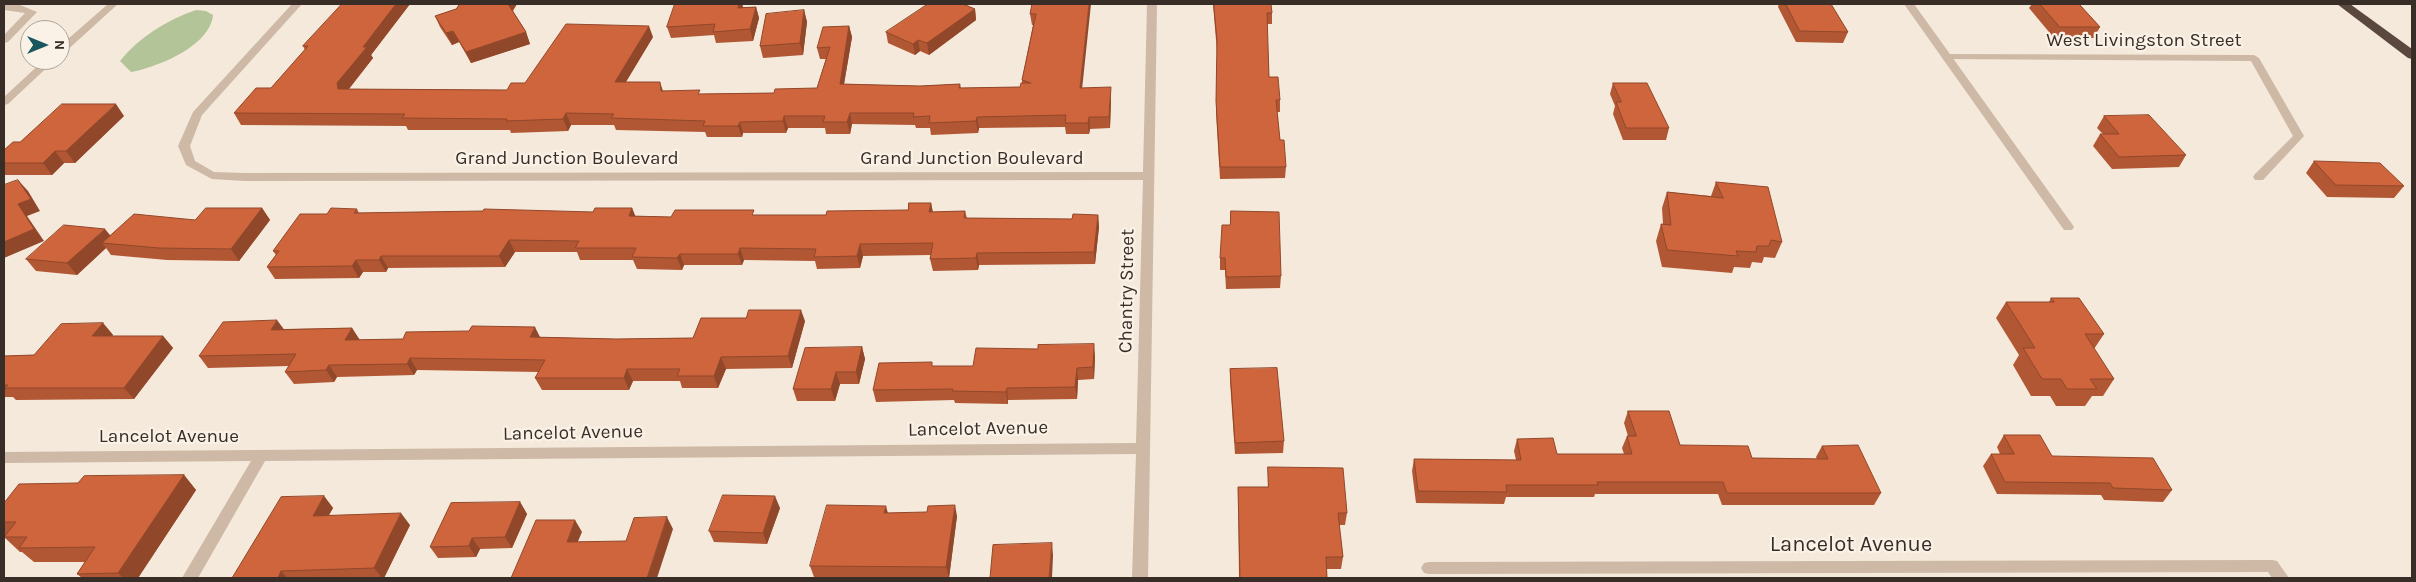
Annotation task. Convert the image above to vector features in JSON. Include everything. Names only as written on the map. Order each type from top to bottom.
[{"type":"highway","points":[[2343,4],[2412,54]]},
{"type":"street","points":[[70,42],[113,4]]},
{"type":"street","name":"Grand Junction Boulevard","points":[[297,4],[197,114],[184,146],[190,163],[212,175],[244,177],[1148,176]]},
{"type":"street","name":"Chantry Street","points":[[1140,578],[1152,4]]},
{"type":"street","points":[[1909,4],[2068,227]]},
{"type":"street","points":[[4,8],[20,8],[32,12],[4,40]]},
{"type":"street","name":"West Livingston Street","points":[[1947,58],[2254,58],[2299,136],[2259,177]]},
{"type":"street","points":[[4,102],[39,70]]},
{"type":"street","name":"Lancelot Avenue","points":[[4,458],[1144,448]]},
{"type":"street","points":[[190,578],[260,456]]},
{"type":"street","name":"Lancelot Avenue","points":[[1429,568],[2276,572]]},
{"type":"green space","points":[[196,10],[206,11],[213,15],[210,26],[193,45],[168,60],[131,72],[120,61],[136,44],[154,30]]},
{"type":"building","points":[[342,4],[396,4],[363,47],[367,47],[337,83],[338,89],[507,90],[511,83],[525,83],[566,24],[649,26],[615,82],[660,82],[661,91],[700,90],[698,94],[774,93],[775,89],[817,88],[830,47],[817,48],[823,27],[849,26],[840,84],[920,86],[960,84],[959,88],[1020,87],[1021,83],[1031,83],[1022,80],[1036,14],[1030,14],[1032,4],[1089,4],[1080,88],[1111,87],[1109,117],[1089,117],[1088,123],[1065,123],[1066,115],[977,117],[976,121],[929,123],[930,116],[913,117],[914,113],[850,113],[847,122],[823,122],[825,116],[784,116],[783,121],[740,122],[738,126],[703,126],[705,121],[611,118],[614,114],[566,113],[563,119],[506,121],[507,119],[402,118],[405,114],[234,113],[256,88],[271,88],[308,46],[303,46]]},
{"type":"building","points":[[460,4],[508,4],[526,32],[466,52],[453,31],[446,33],[435,16],[456,9]]},
{"type":"building","points":[[675,4],[739,4],[738,8],[756,7],[750,29],[713,32],[715,24],[667,27]]},
{"type":"building","points":[[928,4],[963,4],[975,9],[927,43],[918,40],[913,44],[886,32]]},
{"type":"building","points":[[1214,4],[1271,4],[1272,13],[1267,13],[1269,77],[1278,77],[1280,100],[1276,100],[1280,140],[1284,140],[1286,167],[1220,167],[1216,101],[1217,41]]},
{"type":"building","points":[[1786,4],[1831,4],[1848,32],[1800,31]]},
{"type":"building","points":[[2040,4],[2079,4],[2100,27],[2060,27]]},
{"type":"building","points":[[804,10],[800,43],[760,46],[766,14]]},
{"type":"building","points":[[1613,83],[1647,83],[1669,128],[1626,128],[1616,102],[1621,102]]},
{"type":"building","points":[[62,104],[116,104],[66,151],[55,151],[43,163],[4,163],[4,150],[13,142],[20,142]]},
{"type":"building","points":[[2149,115],[2186,155],[2119,157],[2100,134],[2119,134],[2104,116]]},
{"type":"building","points":[[2314,161],[2380,163],[2404,186],[2336,185]]},
{"type":"building","points":[[18,180],[31,199],[18,204],[34,229],[4,242],[4,185]]},
{"type":"building","points":[[1716,182],[1768,187],[1782,242],[1771,240],[1769,246],[1757,246],[1756,252],[1736,251],[1738,256],[1667,250],[1661,224],[1671,225],[1667,192],[1723,198]]},
{"type":"building","points":[[909,203],[931,203],[929,212],[965,211],[964,218],[1072,219],[1073,214],[1098,215],[1094,252],[977,253],[976,258],[930,259],[933,243],[860,244],[857,256],[814,257],[816,249],[740,248],[738,254],[680,254],[677,258],[632,257],[636,248],[575,248],[579,241],[509,240],[499,256],[381,256],[379,260],[356,260],[352,266],[267,267],[279,251],[273,251],[300,214],[327,214],[331,208],[357,209],[354,213],[483,211],[484,209],[593,212],[595,208],[632,208],[629,216],[671,217],[675,210],[754,210],[752,215],[826,215],[827,211],[908,210]]},
{"type":"building","points":[[206,208],[262,208],[231,249],[159,248],[102,243],[134,214],[195,220]]},
{"type":"building","points":[[1231,211],[1279,212],[1281,276],[1226,277],[1225,258],[1220,258],[1222,225],[1230,225]]},
{"type":"building","points":[[64,225],[105,229],[67,263],[26,259]]},
{"type":"building","points":[[2051,298],[2079,298],[2104,334],[2085,334],[2114,379],[2090,379],[2097,389],[2067,389],[2061,379],[2042,379],[2023,348],[2035,348],[2006,302],[2054,302]]},
{"type":"building","points":[[749,310],[801,310],[788,356],[721,357],[714,376],[677,376],[680,369],[627,369],[624,378],[535,378],[545,360],[410,358],[407,364],[329,365],[326,370],[285,372],[296,354],[199,356],[223,322],[277,320],[271,330],[352,328],[345,340],[403,339],[406,332],[469,331],[472,326],[535,327],[530,337],[693,338],[701,318],[746,318]]},
{"type":"building","points":[[103,323],[92,336],[163,336],[124,388],[5,388],[8,385],[4,385],[4,356],[34,355],[61,324]]},
{"type":"building","points":[[1094,344],[1093,367],[1077,368],[1075,387],[1007,388],[1006,392],[952,391],[953,389],[873,390],[879,363],[932,362],[932,366],[973,366],[976,348],[1038,349],[1038,345]]},
{"type":"building","points":[[862,347],[856,372],[836,372],[831,389],[793,389],[805,348]]},
{"type":"building","points":[[1277,368],[1284,441],[1235,443],[1230,369]]},
{"type":"building","points":[[1628,411],[1669,411],[1680,445],[1748,446],[1752,458],[1828,459],[1822,446],[1858,445],[1881,493],[1727,493],[1723,482],[1597,482],[1598,485],[1506,485],[1507,492],[1418,491],[1414,459],[1521,460],[1517,439],[1553,438],[1557,454],[1632,454],[1627,436],[1636,436]]},
{"type":"building","points":[[2004,435],[2040,435],[2052,456],[2153,458],[2172,490],[2113,488],[2110,483],[2005,482],[1991,454],[2014,454]]},
{"type":"building","points":[[1268,467],[1343,468],[1347,513],[1338,513],[1343,557],[1326,557],[1327,578],[1240,578],[1238,487],[1268,487]]},
{"type":"building","points":[[184,475],[118,573],[77,574],[95,547],[19,548],[27,537],[4,537],[16,522],[4,522],[4,503],[19,484],[78,483],[84,476]]},
{"type":"building","points":[[723,495],[775,496],[763,533],[709,531]]},
{"type":"building","points":[[324,496],[313,516],[401,513],[374,568],[281,571],[278,578],[232,578],[281,497]]},
{"type":"building","points":[[520,502],[505,537],[472,538],[469,546],[430,547],[451,503]]},
{"type":"building","points":[[827,505],[886,506],[884,513],[927,512],[928,506],[955,505],[946,567],[810,566]]},
{"type":"building","points":[[667,517],[647,578],[511,578],[536,520],[575,520],[567,542],[626,541],[634,518]]},
{"type":"building","points":[[1052,543],[1049,578],[990,578],[993,545]]}]
